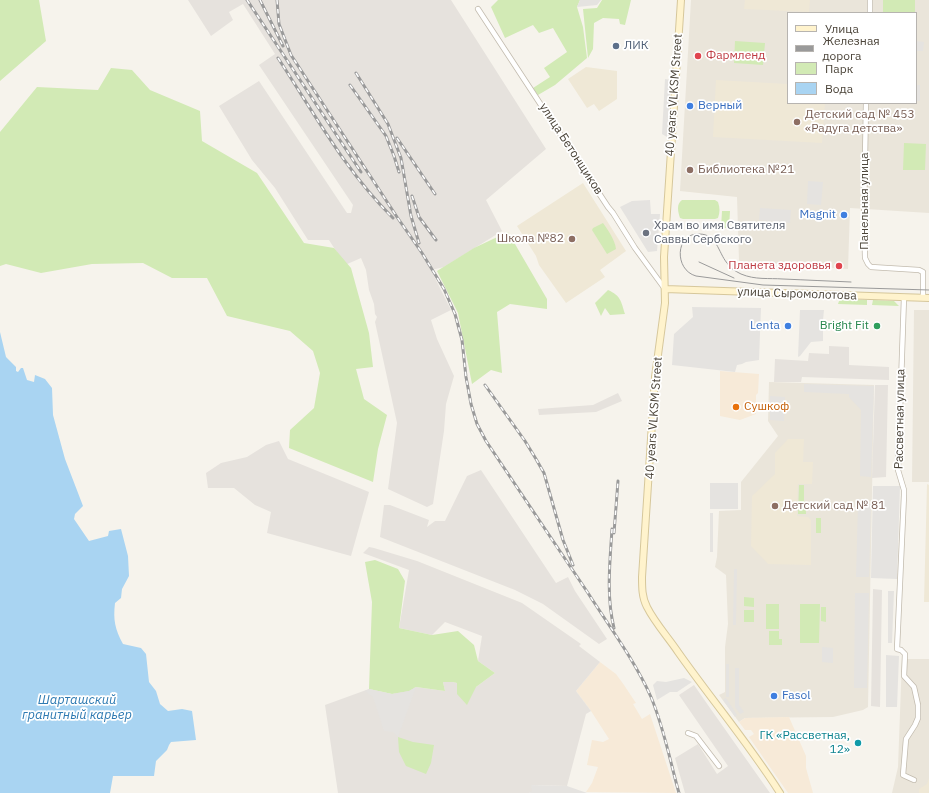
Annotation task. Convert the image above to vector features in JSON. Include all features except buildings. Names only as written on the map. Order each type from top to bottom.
[{"type":"main road","name":"40 years VLKSM Street","points":[[681,0],[664,249],[665,303],[656,377],[642,592],[646,606],[654,619],[760,762],[780,793]]},
{"type":"main road","name":"улица Сыромолотова","points":[[665,289],[926,298]]},
{"type":"street","points":[[870,0],[870,12]]},
{"type":"street","name":"улица Бетонщиков","points":[[478,9],[635,248],[665,289]]},
{"type":"street","name":"Панельная улица","points":[[866,104],[864,216],[865,258],[871,267],[920,270],[923,272],[926,298]]},
{"type":"street","name":"Рассветная улица","points":[[904,297],[898,470],[904,495],[897,650],[901,650],[905,654],[904,676],[914,687],[918,705],[918,718],[906,738],[903,775],[914,780]]},
{"type":"street","points":[[688,733],[696,736],[719,766]]},
{"type":"shaded area","points":[[188,0],[451,0],[546,149],[486,200],[502,231],[444,267],[431,270],[451,310],[431,320],[437,339],[454,376],[446,404],[444,431],[433,504],[427,507],[388,489],[397,423],[375,322],[377,317],[369,290],[366,270],[361,258],[345,265],[329,240],[308,240],[275,188],[252,160],[219,106],[259,81],[347,213],[351,213],[353,205],[259,65],[275,54],[243,4],[229,12],[233,20],[211,36]]},
{"type":"shaded area","points":[[580,0],[601,0],[597,5],[577,7]]},
{"type":"shaded area","points":[[691,0],[929,0],[929,213],[850,208],[848,269],[739,261],[737,197],[680,191]]},
{"type":"shaded area","points":[[745,0],[810,0],[809,12],[744,9]]},
{"type":"shaded area","points":[[917,41],[924,42],[923,51],[917,51]]},
{"type":"shaded area","points":[[586,67],[617,71],[617,99],[599,111],[594,104],[587,108],[568,79]]},
{"type":"shaded area","points":[[665,79],[671,80],[667,137],[662,134]]},
{"type":"shaded area","points":[[716,80],[787,84],[787,104],[825,104],[822,143],[713,137]]},
{"type":"shaded area","points":[[917,85],[920,85],[920,101],[917,101]]},
{"type":"shaded area","points":[[808,181],[823,182],[821,205],[807,204]]},
{"type":"shaded area","name":"Школа №82","points":[[583,183],[626,251],[600,270],[605,277],[566,303],[539,265],[536,256],[517,226]]},
{"type":"shaded area","points":[[650,200],[651,214],[660,214],[657,251],[648,252],[620,207],[632,201]]},
{"type":"shaded area","points":[[760,208],[791,210],[790,223],[759,220]]},
{"type":"shaded area","points":[[692,307],[761,308],[759,360],[737,365],[735,372],[672,365],[674,334],[693,317]]},
{"type":"shaded area","points":[[800,310],[824,310],[823,341],[811,342],[798,357]]},
{"type":"shaded area","points":[[914,310],[929,310],[929,482],[912,482]]},
{"type":"shaded area","points":[[829,346],[849,347],[849,365],[889,367],[889,380],[802,377],[801,382],[774,382],[775,359],[808,361],[809,353],[829,354]]},
{"type":"shaded area","points":[[720,371],[759,374],[758,393],[756,395],[756,414],[740,420],[720,416]]},
{"type":"shaded area","points":[[769,382],[874,385],[868,707],[863,710],[833,717],[745,718],[739,722],[719,695],[725,692],[725,647],[728,624],[726,575],[715,567],[717,557],[719,511],[741,510],[741,482],[778,436],[768,421]]},
{"type":"shaded area","points":[[804,384],[874,386],[871,477],[860,476],[861,410],[849,397],[849,394],[804,392]]},
{"type":"shaded area","points":[[875,385],[888,385],[886,477],[872,478]]},
{"type":"shaded area","points":[[618,393],[622,401],[596,412],[539,415],[538,409],[593,405]]},
{"type":"shaded area","points":[[770,396],[785,397],[784,421],[770,420]]},
{"type":"shaded area","name":"Детский сад № 81","points":[[788,439],[804,439],[803,462],[813,462],[812,484],[798,484],[797,516],[808,517],[811,520],[811,565],[768,564],[751,546],[752,496],[775,474],[775,453]]},
{"type":"shaded area","points":[[279,441],[288,459],[369,492],[351,556],[267,533],[271,512],[255,505],[234,488],[208,488],[206,473],[221,463],[247,457],[266,445]]},
{"type":"shaded area","points":[[481,470],[556,583],[568,577],[575,591],[607,639],[599,644],[543,604],[515,590],[380,537],[384,505],[390,505],[429,520],[427,527],[435,521],[445,521],[467,476]]},
{"type":"shaded area","points":[[710,483],[738,483],[738,509],[710,509]]},
{"type":"shaded area","points":[[927,484],[929,485],[929,602],[924,602]]},
{"type":"shaded area","points":[[873,486],[900,486],[897,579],[871,578]]},
{"type":"shaded area","points":[[858,503],[871,504],[869,577],[856,577]]},
{"type":"shaded area","points":[[710,513],[713,513],[713,552],[710,552]]},
{"type":"shaded area","points":[[369,547],[417,561],[522,603],[581,644],[579,646],[600,662],[576,691],[591,711],[586,714],[567,786],[532,785],[532,792],[529,793],[338,793],[325,705],[369,689],[392,694],[416,687],[445,691],[443,682],[453,682],[476,687],[495,673],[478,661],[482,636],[445,622],[432,635],[399,628],[409,570],[363,553]]},
{"type":"shaded area","points":[[734,569],[737,569],[736,625],[733,625]]},
{"type":"shaded area","points":[[873,589],[882,590],[880,707],[871,706]]},
{"type":"shaded area","points":[[888,591],[894,591],[892,643],[888,643]]},
{"type":"shaded area","points":[[855,593],[869,593],[867,688],[854,688]]},
{"type":"shaded area","points":[[822,647],[833,648],[833,663],[822,662]]},
{"type":"shaded area","points":[[886,655],[899,656],[897,707],[886,707]]},
{"type":"shaded area","points":[[902,659],[929,659],[929,793],[892,793],[898,767]]},
{"type":"shaded area","points":[[600,662],[616,674],[636,703],[633,704],[642,719],[650,714],[676,793],[586,792],[592,783],[598,767],[587,765],[592,740],[603,742],[609,739],[576,691]]},
{"type":"shaded area","points":[[726,664],[729,664],[729,697],[726,697]]},
{"type":"shaded area","points":[[735,668],[739,668],[739,705],[744,712],[740,714],[735,707]]},
{"type":"shaded area","points":[[684,678],[692,682],[677,692],[670,692],[657,700],[653,685],[657,681],[666,682]]},
{"type":"shaded area","points":[[694,685],[770,793],[685,793],[675,758],[698,744],[717,774],[728,766],[679,695]]},
{"type":"shaded area","points":[[416,687],[398,737],[393,732],[384,731],[373,697],[365,691],[369,689],[392,694],[409,691]]},
{"type":"shaded area","points":[[726,698],[737,715],[735,717],[723,700]]},
{"type":"shaded area","points":[[789,717],[806,756],[806,768],[813,793],[788,793],[749,737],[754,734],[751,730],[745,730],[739,722],[745,718]]},
{"type":"shaded area","points":[[929,778],[929,793],[919,793],[919,789],[927,784]]},
{"type":"shaded area","points":[[531,785],[567,786],[587,793],[529,793],[532,791]]},
{"type":"green space","points":[[0,0],[39,0],[46,41],[0,81]]},
{"type":"green space","points":[[498,0],[580,0],[577,7],[583,27],[587,58],[555,85],[538,95],[533,88],[550,77],[544,68],[567,52],[553,28],[539,33],[533,25],[505,38],[491,7]]},
{"type":"green space","points":[[602,0],[631,0],[625,25],[620,24],[619,19],[603,18],[594,23],[593,49],[588,58],[583,9],[597,8]]},
{"type":"green space","points":[[883,0],[915,0],[915,12],[883,12]]},
{"type":"green space","points":[[735,41],[765,43],[763,65],[734,63]]},
{"type":"green space","points":[[111,68],[132,70],[150,90],[200,111],[202,141],[257,173],[304,243],[334,248],[351,268],[369,333],[373,367],[356,369],[364,399],[387,415],[378,449],[373,482],[289,448],[290,430],[314,408],[320,373],[313,351],[290,331],[227,316],[207,278],[172,278],[143,263],[92,264],[41,273],[6,264],[0,266],[0,132],[37,87],[98,90]]},
{"type":"green space","points":[[904,143],[926,144],[925,170],[903,170]]},
{"type":"green space","points":[[682,200],[715,200],[718,202],[719,206],[718,218],[680,218],[678,206]]},
{"type":"green space","points":[[722,211],[730,211],[729,228],[721,228]]},
{"type":"green space","points":[[603,223],[613,239],[616,249],[607,254],[592,230]]},
{"type":"green space","points":[[508,232],[547,299],[547,309],[510,304],[497,312],[502,373],[491,370],[472,384],[458,313],[437,271],[474,248]]},
{"type":"green space","points":[[608,290],[616,294],[620,299],[625,314],[610,315],[605,308],[601,316],[595,303]]},
{"type":"green space","points":[[841,299],[867,300],[867,305],[838,304]]},
{"type":"green space","points":[[873,300],[894,301],[899,306],[872,305]]},
{"type":"green space","points":[[799,485],[804,485],[806,514],[798,514]]},
{"type":"green space","points":[[816,518],[821,518],[821,533],[816,533]]},
{"type":"green space","points":[[375,560],[398,569],[405,581],[399,628],[432,635],[458,631],[474,645],[478,661],[495,673],[476,687],[467,705],[457,694],[457,683],[453,682],[443,682],[445,691],[416,687],[409,691],[392,694],[369,689],[372,602],[365,562]]},
{"type":"green space","points":[[744,597],[754,598],[754,607],[744,606]]},
{"type":"green space","points":[[766,604],[779,604],[779,629],[766,629]]},
{"type":"green space","points":[[800,604],[820,604],[819,643],[800,643]]},
{"type":"green space","points":[[821,607],[826,607],[826,622],[821,621]]},
{"type":"green space","points":[[744,610],[754,610],[754,622],[744,622]]},
{"type":"green space","points":[[769,631],[779,631],[779,639],[782,639],[782,645],[769,645]]},
{"type":"green space","points":[[398,737],[413,742],[434,745],[431,763],[426,774],[406,766],[399,752]]},
{"type":"water","name":"Шарташский гранитный карьер","points":[[0,332],[6,357],[16,367],[16,371],[18,372],[21,368],[23,368],[27,380],[34,382],[35,375],[45,379],[52,388],[53,415],[65,459],[83,506],[75,514],[74,519],[89,541],[108,536],[109,531],[121,529],[128,556],[129,576],[122,589],[121,598],[115,603],[114,614],[116,629],[120,639],[123,644],[141,648],[146,654],[149,682],[156,691],[160,704],[168,711],[182,709],[192,711],[196,740],[171,742],[167,750],[156,761],[154,776],[113,776],[110,793],[0,793]]},
{"type":"tram line","points":[[851,282],[746,276],[733,269],[724,259],[713,240],[705,235],[691,235],[685,239],[680,252],[684,267],[696,276],[763,285],[929,290]]},
{"type":"tram line","points":[[699,262],[734,278]]},
{"type":"railway","points":[[247,0],[361,172]]},
{"type":"railway","points":[[260,0],[283,46]]},
{"type":"railway","points":[[277,0],[279,24],[291,55],[422,253],[444,289],[455,314],[462,340],[471,404],[477,424],[486,441],[613,631],[645,684],[660,721],[679,793]]},
{"type":"railway","points":[[278,58],[345,162],[393,218]]},
{"type":"railway","points":[[356,73],[388,124],[401,158],[411,216],[419,243]]},
{"type":"railway","points":[[350,85],[386,136],[399,172]]},
{"type":"railway","points":[[397,138],[435,194]]},
{"type":"railway","points":[[412,196],[419,217],[436,240]]},
{"type":"railway","points":[[485,385],[525,441],[544,473],[563,540],[573,565]]},
{"type":"railway","points":[[614,533],[618,481]]},
{"type":"railway","points":[[612,529],[609,591],[614,628]]},
{"type":"place","name":"ЛИК","points":[[616,46]]},
{"type":"place","name":"Фармленд","points":[[698,56]]},
{"type":"place","name":"Верный","points":[[690,106]]},
{"type":"place","name":"Детский сад № 453 «Радуга детства»","points":[[797,122]]},
{"type":"place","name":"Библиотека №21","points":[[690,170]]},
{"type":"place","name":"Magnit","points":[[844,215]]},
{"type":"place","name":"Храм во имя Святителя Саввы Сербского","points":[[646,233]]},
{"type":"place","name":"Школа №82","points":[[572,239]]},
{"type":"place","name":"Планета здоровья","points":[[839,266]]},
{"type":"place","name":"Lenta","points":[[788,326]]},
{"type":"place","name":"Bright Fit","points":[[877,326]]},
{"type":"place","name":"Сушкоф","points":[[736,407]]},
{"type":"place","name":"Детский сад № 81","points":[[775,506]]},
{"type":"place","name":"Fasol","points":[[774,696]]},
{"type":"place","name":"ГК «Рассветная, 12»","points":[[858,743]]}]
